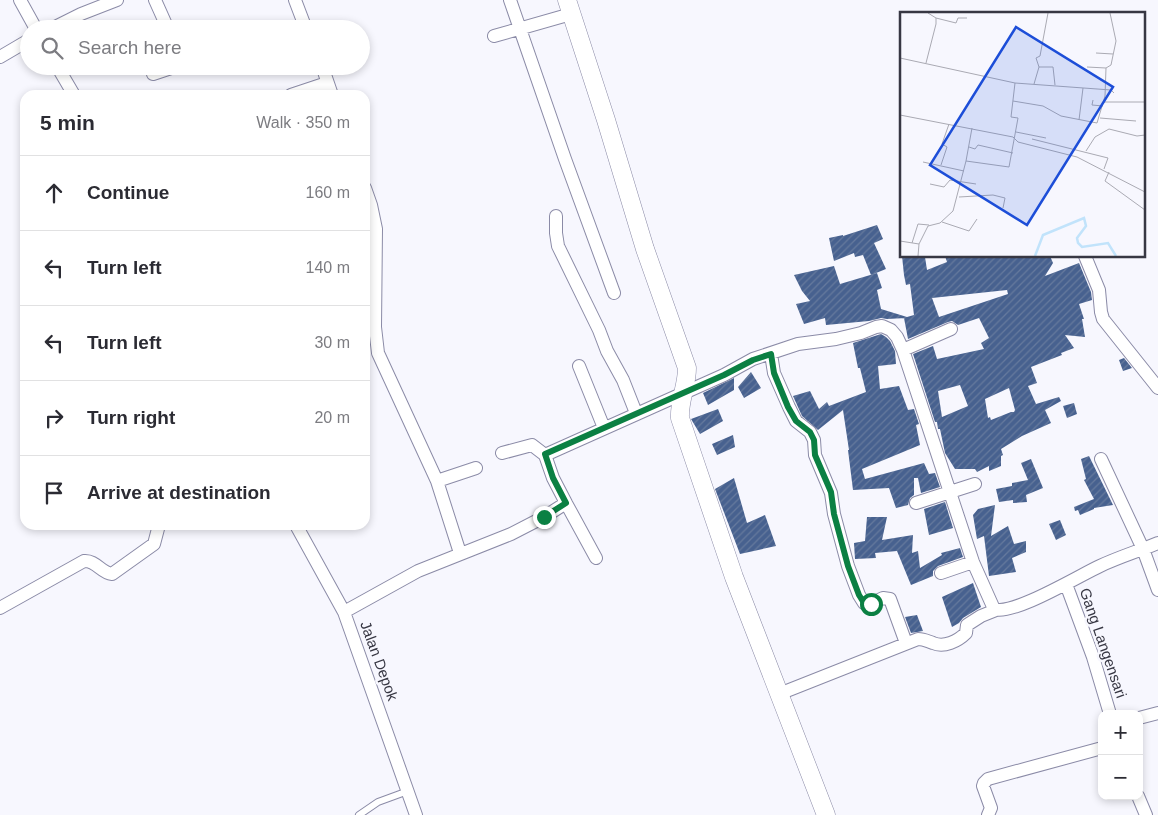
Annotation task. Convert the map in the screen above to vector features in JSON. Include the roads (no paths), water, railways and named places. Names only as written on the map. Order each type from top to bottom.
[{"type":"street","points":[[20,0],[31,20]]},
{"type":"street","points":[[71,20],[117,0]]},
{"type":"street","points":[[154,0],[164,20]]},
{"type":"street","points":[[295,0],[303,20]]},
{"type":"street","points":[[510,0],[517,29],[614,293]]},
{"type":"street","points":[[494,36],[517,29],[569,7],[645,249],[687,368],[680,418],[734,578],[826,815]]},
{"type":"street","points":[[0,58],[20,46]]},
{"type":"street","points":[[62,75],[71,90]]},
{"type":"street","points":[[325,75],[330,89]]},
{"type":"street","points":[[370,202],[376,229],[375,327],[378,353],[437,481],[460,553]]},
{"type":"street","points":[[556,216],[558,246],[599,330],[607,351],[623,380],[636,414]]},
{"type":"street","points":[[1086,258],[1099,290],[1103,319],[1158,388]]},
{"type":"street","points":[[545,454],[724,375],[753,360],[798,344],[836,339],[882,326],[892,332],[903,350],[973,562],[992,607],[996,610]]},
{"type":"street","points":[[903,350],[952,328]]},
{"type":"street","points":[[771,354],[774,373],[788,407],[796,421],[810,432],[814,440],[815,455],[831,492],[834,514],[844,554],[859,595],[864,603],[868,604],[882,598],[890,599],[906,643]]},
{"type":"street","points":[[579,366],[604,428]]},
{"type":"street","points":[[502,453],[532,445],[545,454],[553,478],[596,558]]},
{"type":"street","points":[[1100,459],[1143,549],[1158,590]]},
{"type":"street","points":[[437,481],[476,468]]},
{"type":"street","points":[[916,503],[975,484]]},
{"type":"street","points":[[344,612],[418,571],[511,534],[534,523],[566,503]]},
{"type":"street","points":[[0,608],[84,561],[92,561],[106,573],[112,574],[154,544],[158,530]]},
{"type":"street","name":"Jalan Depok","points":[[299,530],[344,612],[416,815]]},
{"type":"street","points":[[779,694],[906,643],[922,639],[938,645],[949,643],[964,635],[966,633],[966,626],[971,622],[996,610],[1028,602],[1102,565],[1158,543]]},
{"type":"street","points":[[941,573],[973,562]]},
{"type":"street","name":"Gang Langensari","points":[[1066,584],[1093,657],[1109,710]]},
{"type":"street","points":[[1143,717],[1158,713]]},
{"type":"street","points":[[988,815],[991,808],[983,786],[984,782],[988,779],[1098,749]]},
{"type":"street","points":[[1140,800],[1146,815]]},
{"type":"lane","points":[[359,815],[378,802],[408,791]]}]
